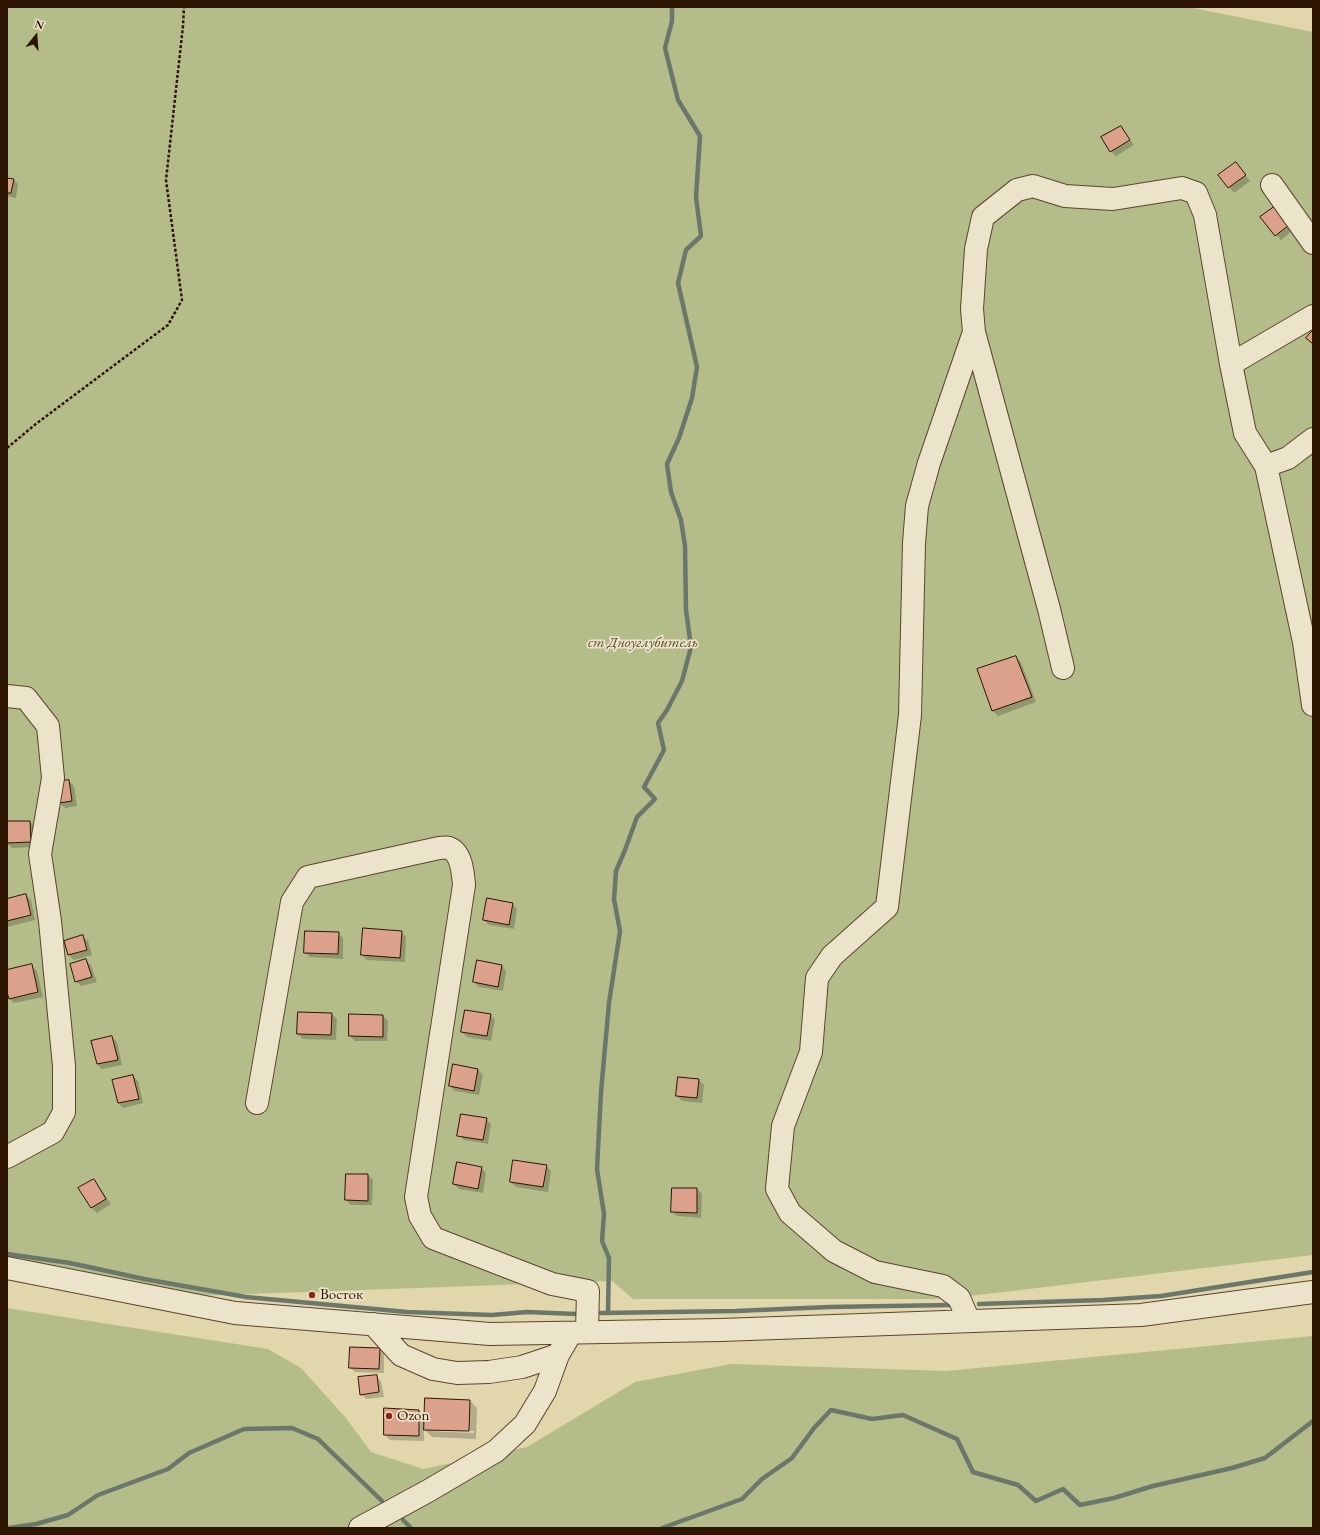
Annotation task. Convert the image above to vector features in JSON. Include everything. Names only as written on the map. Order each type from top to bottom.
[{"type":"street","points":[[1063,668],[1049,609],[974,332],[972,309],[976,249],[983,217],[1016,190],[1033,186],[1065,196],[1113,199],[1182,188],[1196,193],[1205,215],[1231,364],[1245,433],[1266,466],[1304,642],[1313,705]]},
{"type":"street","points":[[1272,186],[1313,243]]},
{"type":"street","points":[[1231,364],[1313,316]]},
{"type":"street","points":[[968,1321],[959,1298],[943,1286],[875,1272],[834,1252],[790,1213],[778,1189],[783,1126],[811,1052],[817,978],[832,956],[887,907],[910,715],[914,543],[917,506],[929,463],[974,332]]},
{"type":"street","points":[[1266,466],[1288,458],[1313,439]]},
{"type":"street","points":[[7,696],[26,698],[48,726],[53,778],[40,854],[50,921],[63,1058],[64,1112],[54,1132],[7,1157]]},
{"type":"street","points":[[257,1103],[292,902],[308,877],[439,848],[449,848],[455,853],[461,863],[464,885],[416,1197],[420,1216],[433,1238],[552,1284],[588,1291],[579,1332],[558,1355],[545,1391],[525,1424],[496,1451],[428,1491],[360,1528]]},
{"type":"street","points":[[7,1268],[235,1313],[490,1334],[721,1330],[1141,1315],[1313,1292]]},
{"type":"street","points":[[373,1324],[401,1355],[433,1369],[457,1373],[489,1372],[522,1367],[558,1355]]},
{"type":"path","points":[[7,448],[36,423],[168,325],[182,300],[166,180],[184,7]]},
{"type":"green space","name":"ст Дноуглубитель","points":[[7,7],[1188,7],[1313,32],[1313,1255],[945,1299],[633,1299],[612,1281],[195,1296],[7,1263]]},
{"type":"green space","points":[[7,1308],[268,1349],[301,1368],[346,1418],[371,1452],[423,1469],[527,1447],[635,1382],[731,1364],[946,1371],[1313,1336],[1313,1528],[7,1528]]},
{"type":"building","points":[[1121,126],[1130,140],[1110,152],[1101,137]]},
{"type":"building","points":[[1236,162],[1246,175],[1228,188],[1218,175]]},
{"type":"building","points":[[7,178],[14,179],[11,193],[7,193]]},
{"type":"building","points":[[1274,207],[1289,225],[1275,236],[1260,217]]},
{"type":"building","points":[[1313,330],[1313,344],[1306,338]]},
{"type":"building","points":[[1016,656],[1032,697],[992,711],[977,669]]},
{"type":"building","points":[[69,780],[72,801],[59,803],[56,782]]},
{"type":"building","points":[[7,821],[30,821],[31,842],[7,843]]},
{"type":"building","points":[[26,894],[31,915],[7,921],[7,899]]},
{"type":"building","points":[[487,898],[513,903],[509,925],[483,920]]},
{"type":"building","points":[[363,928],[402,931],[400,958],[361,955]]},
{"type":"building","points":[[305,931],[339,932],[338,954],[304,953]]},
{"type":"building","points":[[83,935],[87,950],[68,955],[64,941]]},
{"type":"building","points":[[86,959],[92,977],[75,982],[70,964]]},
{"type":"building","points":[[477,960],[502,965],[498,987],[473,982]]},
{"type":"building","points":[[32,964],[38,992],[9,999],[7,992],[7,970]]},
{"type":"building","points":[[465,1010],[491,1014],[487,1036],[461,1032]]},
{"type":"building","points":[[298,1012],[332,1013],[331,1035],[297,1034]]},
{"type":"building","points":[[349,1014],[383,1015],[383,1037],[349,1036]]},
{"type":"building","points":[[112,1036],[118,1060],[97,1064],[91,1041]]},
{"type":"building","points":[[453,1064],[478,1069],[474,1091],[449,1086]]},
{"type":"building","points":[[133,1075],[139,1099],[118,1103],[112,1080]]},
{"type":"building","points":[[678,1077],[699,1079],[697,1098],[676,1096]]},
{"type":"building","points":[[461,1114],[487,1118],[483,1140],[457,1136]]},
{"type":"building","points":[[513,1160],[547,1165],[543,1187],[510,1182]]},
{"type":"building","points":[[457,1162],[482,1167],[478,1189],[453,1184]]},
{"type":"building","points":[[346,1174],[368,1174],[368,1201],[345,1200]]},
{"type":"building","points":[[94,1179],[106,1199],[91,1208],[78,1188]]},
{"type":"building","points":[[672,1188],[697,1188],[697,1213],[671,1212]]},
{"type":"building","points":[[350,1347],[380,1348],[379,1369],[349,1368]]},
{"type":"building","points":[[377,1375],[379,1392],[360,1395],[358,1377]]},
{"type":"building","points":[[425,1398],[470,1400],[469,1431],[424,1430]]},
{"type":"building","points":[[384,1408],[419,1410],[419,1436],[384,1435]]},
{"type":"waterway","points":[[608,1313],[609,1258],[602,1241],[604,1214],[597,1169],[601,1092],[609,1003],[620,931],[614,899],[616,871],[637,817],[655,799],[644,787],[664,750],[658,723],[667,710],[682,681],[691,647],[686,610],[685,546],[681,520],[671,492],[667,464],[679,438],[692,398],[697,367],[678,283],[686,250],[701,236],[696,197],[700,136],[678,100],[665,48],[672,21],[672,7]]},
{"type":"waterway","points":[[7,1254],[70,1263],[144,1279],[246,1297],[407,1312],[492,1315],[527,1312],[576,1314]]},
{"type":"waterway","points":[[979,1304],[1103,1300],[1161,1296],[1313,1272]]},
{"type":"waterway","points":[[601,1313],[950,1305]]},
{"type":"waterway","points":[[662,1528],[742,1499],[762,1479],[792,1458],[814,1428],[831,1410],[872,1419],[903,1415],[957,1439],[973,1472],[1018,1485],[1036,1501],[1063,1489],[1080,1505],[1114,1498],[1153,1486],[1232,1468],[1265,1458],[1313,1421]]},
{"type":"waterway","points":[[9,1528],[36,1524],[68,1515],[98,1495],[168,1469],[189,1453],[244,1429],[292,1428],[318,1439],[382,1501]]},
{"type":"waterway","points":[[403,1520],[411,1528]]},
{"type":"place","name":"Восток","points":[[312,1295]]},
{"type":"place","name":"Ozon","points":[[389,1416]]}]
